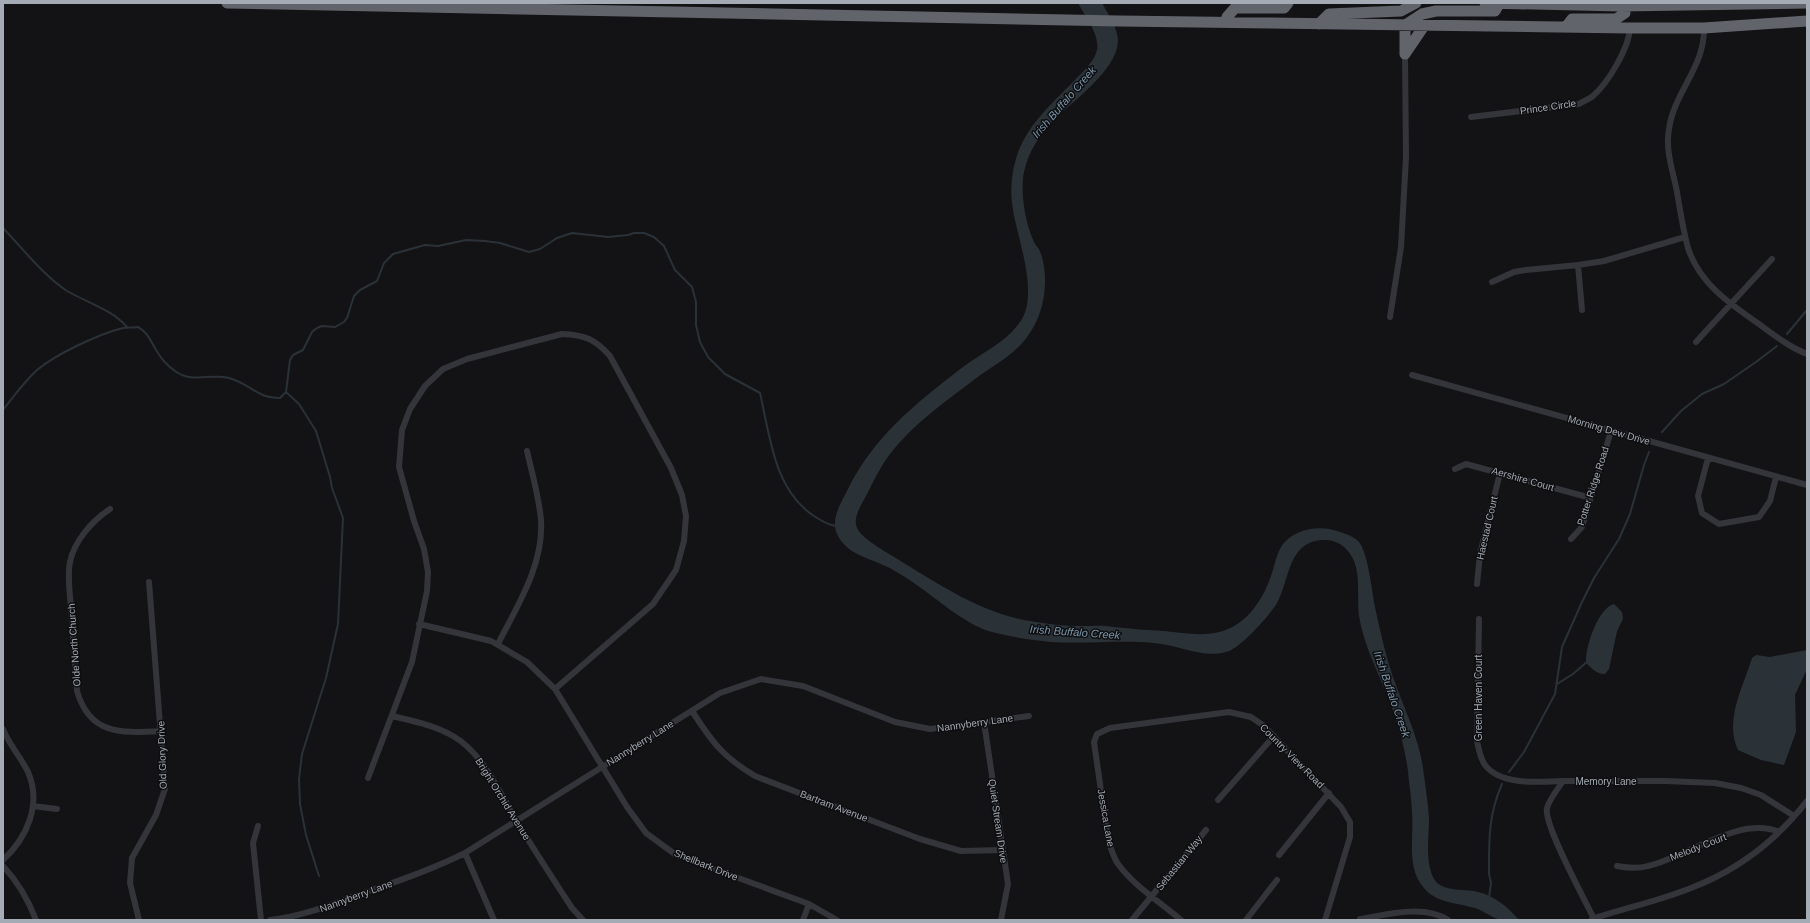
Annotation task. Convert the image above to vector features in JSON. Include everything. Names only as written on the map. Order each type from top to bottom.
[{"type":"highway","points":[[227,3],[448,5],[1048,20],[1424,26],[1704,28],[1807,21]]},
{"type":"highway","points":[[1227,22],[1227,17],[1235,8],[1284,8],[1288,3]]},
{"type":"highway","points":[[1319,24],[1329,14],[1401,11],[1416,3]]},
{"type":"highway","points":[[1485,3],[1625,6],[1807,3]]},
{"type":"highway","points":[[1405,25],[1422,14],[1436,11],[1494,12],[1499,4]]},
{"type":"highway","points":[[1566,27],[1572,19],[1616,19],[1625,13],[1625,6]]},
{"type":"highway","points":[[1405,25],[1405,54]]},
{"type":"highway","points":[[1405,54],[1424,26]]},
{"type":"street","name":"Prince Circle","points":[[1471,117],[1579,104],[1589,99],[1602,85],[1623,54],[1630,36],[1630,28]]},
{"type":"street","points":[[1704,28],[1703,48],[1677,102],[1669,129],[1668,142],[1670,159],[1685,237],[1694,262],[1706,280],[1731,304],[1797,350],[1807,354]]},
{"type":"street","points":[[1390,317],[1401,247],[1406,164],[1405,54]]},
{"type":"street","points":[[1492,282],[1514,272],[1604,261],[1685,237]]},
{"type":"street","points":[[1696,342],[1772,260]]},
{"type":"street","points":[[1578,265],[1582,310]]},
{"type":"street","points":[[368,778],[412,662],[427,591],[428,572],[424,549],[398,467],[402,430],[410,408],[425,386],[443,369],[467,359],[562,334],[577,334],[590,338],[600,344],[610,356],[671,468],[682,494],[686,516],[684,541],[676,570],[653,604],[555,689]]},
{"type":"street","name":"Morning Dew Drive","points":[[1412,375],[1807,485]]},
{"type":"street","name":"Potter Ridge Road","points":[[1571,539],[1582,526],[1611,430]]},
{"type":"street","points":[[498,644],[528,584],[537,556],[540,539],[540,520],[527,451]]},
{"type":"street","points":[[1708,458],[1698,496],[1702,513],[1719,524],[1759,517],[1770,501],[1776,477]]},
{"type":"street","name":"Aershire Court","points":[[1455,469],[1466,464],[1591,498]]},
{"type":"street","name":"Haestad Court","points":[[1477,584],[1480,554],[1500,473]]},
{"type":"street","name":"Olde North Church","points":[[110,509],[100,516],[74,548],[70,562],[69,582],[77,691],[80,703],[89,717],[102,726],[116,730],[139,732],[162,731]]},
{"type":"street","name":"Old Glory Drive","points":[[139,920],[131,890],[130,872],[132,858],[156,815],[165,789],[162,731],[149,582]]},
{"type":"street","name":"Green Haven Court","points":[[1479,619],[1477,741],[1480,756],[1491,771],[1507,778],[1516,780],[1563,781]]},
{"type":"street","name":"Shellbark Drive","points":[[419,624],[472,636],[498,644],[527,662],[555,689],[601,767],[627,808],[646,833],[676,855],[808,904],[837,920]]},
{"type":"street","name":"Nannyberry Lane","points":[[270,920],[294,917],[329,906],[439,865],[466,852],[720,693],[761,679],[803,686],[895,722],[930,729],[1029,716]]},
{"type":"street","name":"Bartram Avenue","points":[[692,711],[711,740],[735,764],[755,776],[920,839],[961,851],[1002,850]]},
{"type":"street","name":"Country View Road","points":[[1097,734],[1110,728],[1229,712],[1251,717],[1264,726],[1329,793],[1348,815],[1350,822],[1350,836],[1324,920]]},
{"type":"street","name":"Bright Orchid Avenue","points":[[392,716],[429,724],[454,736],[476,756],[490,775],[516,821],[572,908],[583,920]]},
{"type":"street","name":"Quiet Stream Drive","points":[[984,722],[1008,884],[1001,920]]},
{"type":"street","points":[[3,729],[28,772],[32,786],[33,806],[25,833],[14,850],[3,860]]},
{"type":"street","name":"Jessica Lane","points":[[1097,734],[1094,742],[1108,840],[1113,855],[1117,863],[1137,884],[1181,920]]},
{"type":"street","points":[[1218,800],[1274,736]]},
{"type":"street","name":"Memory Lane","points":[[1592,919],[1548,819],[1547,809],[1550,800],[1563,781],[1666,781],[1715,783],[1741,788],[1761,795],[1794,816]]},
{"type":"street","points":[[1279,855],[1329,793]]},
{"type":"street","points":[[1592,919],[1677,893],[1710,880],[1733,868],[1762,849],[1807,801]]},
{"type":"street","points":[[33,806],[57,809]]},
{"type":"street","points":[[258,826],[253,843],[261,920]]},
{"type":"street","name":"Melody Court","points":[[1617,866],[1628,868],[1648,866],[1721,836],[1749,829],[1768,829],[1779,832]]},
{"type":"street","name":"Sebastian Way","points":[[1132,920],[1206,830]]},
{"type":"street","points":[[466,852],[494,920]]},
{"type":"street","points":[[3,866],[14,878],[23,892],[36,920]]},
{"type":"street","points":[[1246,920],[1277,880]]},
{"type":"street","points":[[803,920],[808,904]]},
{"type":"street","points":[[1360,919],[1423,912],[1434,913],[1448,920]]},
{"type":"water","name":"Irish Buffalo Creek","points":[[1078,3],[1102,3],[1115,26],[1118,41],[1116,53],[1110,64],[1091,86],[1046,129],[1032,150],[1025,168],[1023,176],[1023,195],[1026,216],[1034,242],[1042,257],[1045,277],[1044,298],[1038,319],[1027,337],[1016,349],[937,408],[902,439],[883,464],[859,509],[856,517],[856,525],[858,530],[867,539],[943,587],[976,604],[1012,617],[1062,625],[1106,626],[1201,634],[1223,631],[1240,622],[1247,616],[1259,601],[1268,585],[1277,556],[1283,544],[1292,536],[1304,530],[1323,528],[1341,532],[1353,537],[1359,542],[1365,555],[1387,658],[1416,738],[1421,758],[1429,818],[1428,855],[1433,877],[1436,882],[1446,888],[1478,892],[1496,899],[1506,906],[1519,920],[1498,919],[1475,908],[1434,897],[1418,880],[1412,852],[1412,803],[1408,771],[1399,729],[1361,628],[1359,616],[1358,578],[1355,563],[1350,553],[1334,541],[1325,540],[1313,542],[1303,547],[1292,563],[1277,603],[1262,622],[1235,648],[1229,651],[1210,654],[1164,644],[1128,642],[1051,642],[992,632],[970,623],[915,584],[886,566],[852,551],[845,546],[836,531],[836,515],[857,472],[869,454],[897,422],[963,367],[995,346],[1010,334],[1022,319],[1026,308],[1028,280],[1012,204],[1013,171],[1020,148],[1031,128],[1046,109],[1086,68],[1093,59],[1097,50],[1094,32]]},
{"type":"water","points":[[1614,604],[1622,612],[1623,619],[1617,631],[1609,669],[1605,674],[1602,674],[1594,670],[1586,663],[1586,656],[1590,638],[1598,620],[1608,607]]},
{"type":"water","points":[[1807,650],[1807,669],[1795,695],[1796,732],[1784,765],[1761,760],[1738,750],[1734,739],[1734,716],[1736,704],[1752,658],[1756,655],[1770,657]]},
{"type":"waterway","points":[[3,228],[41,270],[58,285],[114,315],[127,327]]},
{"type":"waterway","points":[[3,410],[19,389],[37,370],[45,364],[78,345],[102,335],[123,328],[138,327],[147,335],[165,363],[181,375],[195,378],[229,378],[236,380],[266,396],[280,398],[286,392],[290,360],[293,355],[303,350],[312,332],[317,328],[322,326],[335,327],[344,322],[347,318],[354,296],[360,290],[377,281],[384,263],[393,254],[425,245],[438,246],[466,240],[500,243],[529,252],[540,249],[557,238],[572,233],[608,237],[644,233],[654,237],[664,246],[675,270],[692,287],[696,302],[696,325],[700,342],[708,357],[725,374],[760,393],[776,461],[790,492],[801,505],[814,516],[821,521],[836,526]]},
{"type":"waterway","points":[[1787,334],[1807,310]]},
{"type":"waterway","points":[[1662,432],[1681,411],[1702,394],[1724,384],[1777,346]]},
{"type":"waterway","points":[[286,392],[299,404],[316,431],[332,488],[343,518],[338,624],[326,678],[302,754],[299,779],[300,804],[306,835],[319,876]]},
{"type":"waterway","points":[[1509,772],[1524,752],[1555,694],[1562,647],[1594,578],[1619,539],[1630,514],[1649,452]]},
{"type":"waterway","points":[[1557,684],[1573,674],[1588,661]]},
{"type":"waterway","points":[[1489,898],[1491,883],[1489,874],[1490,828],[1494,807],[1502,784]]}]
